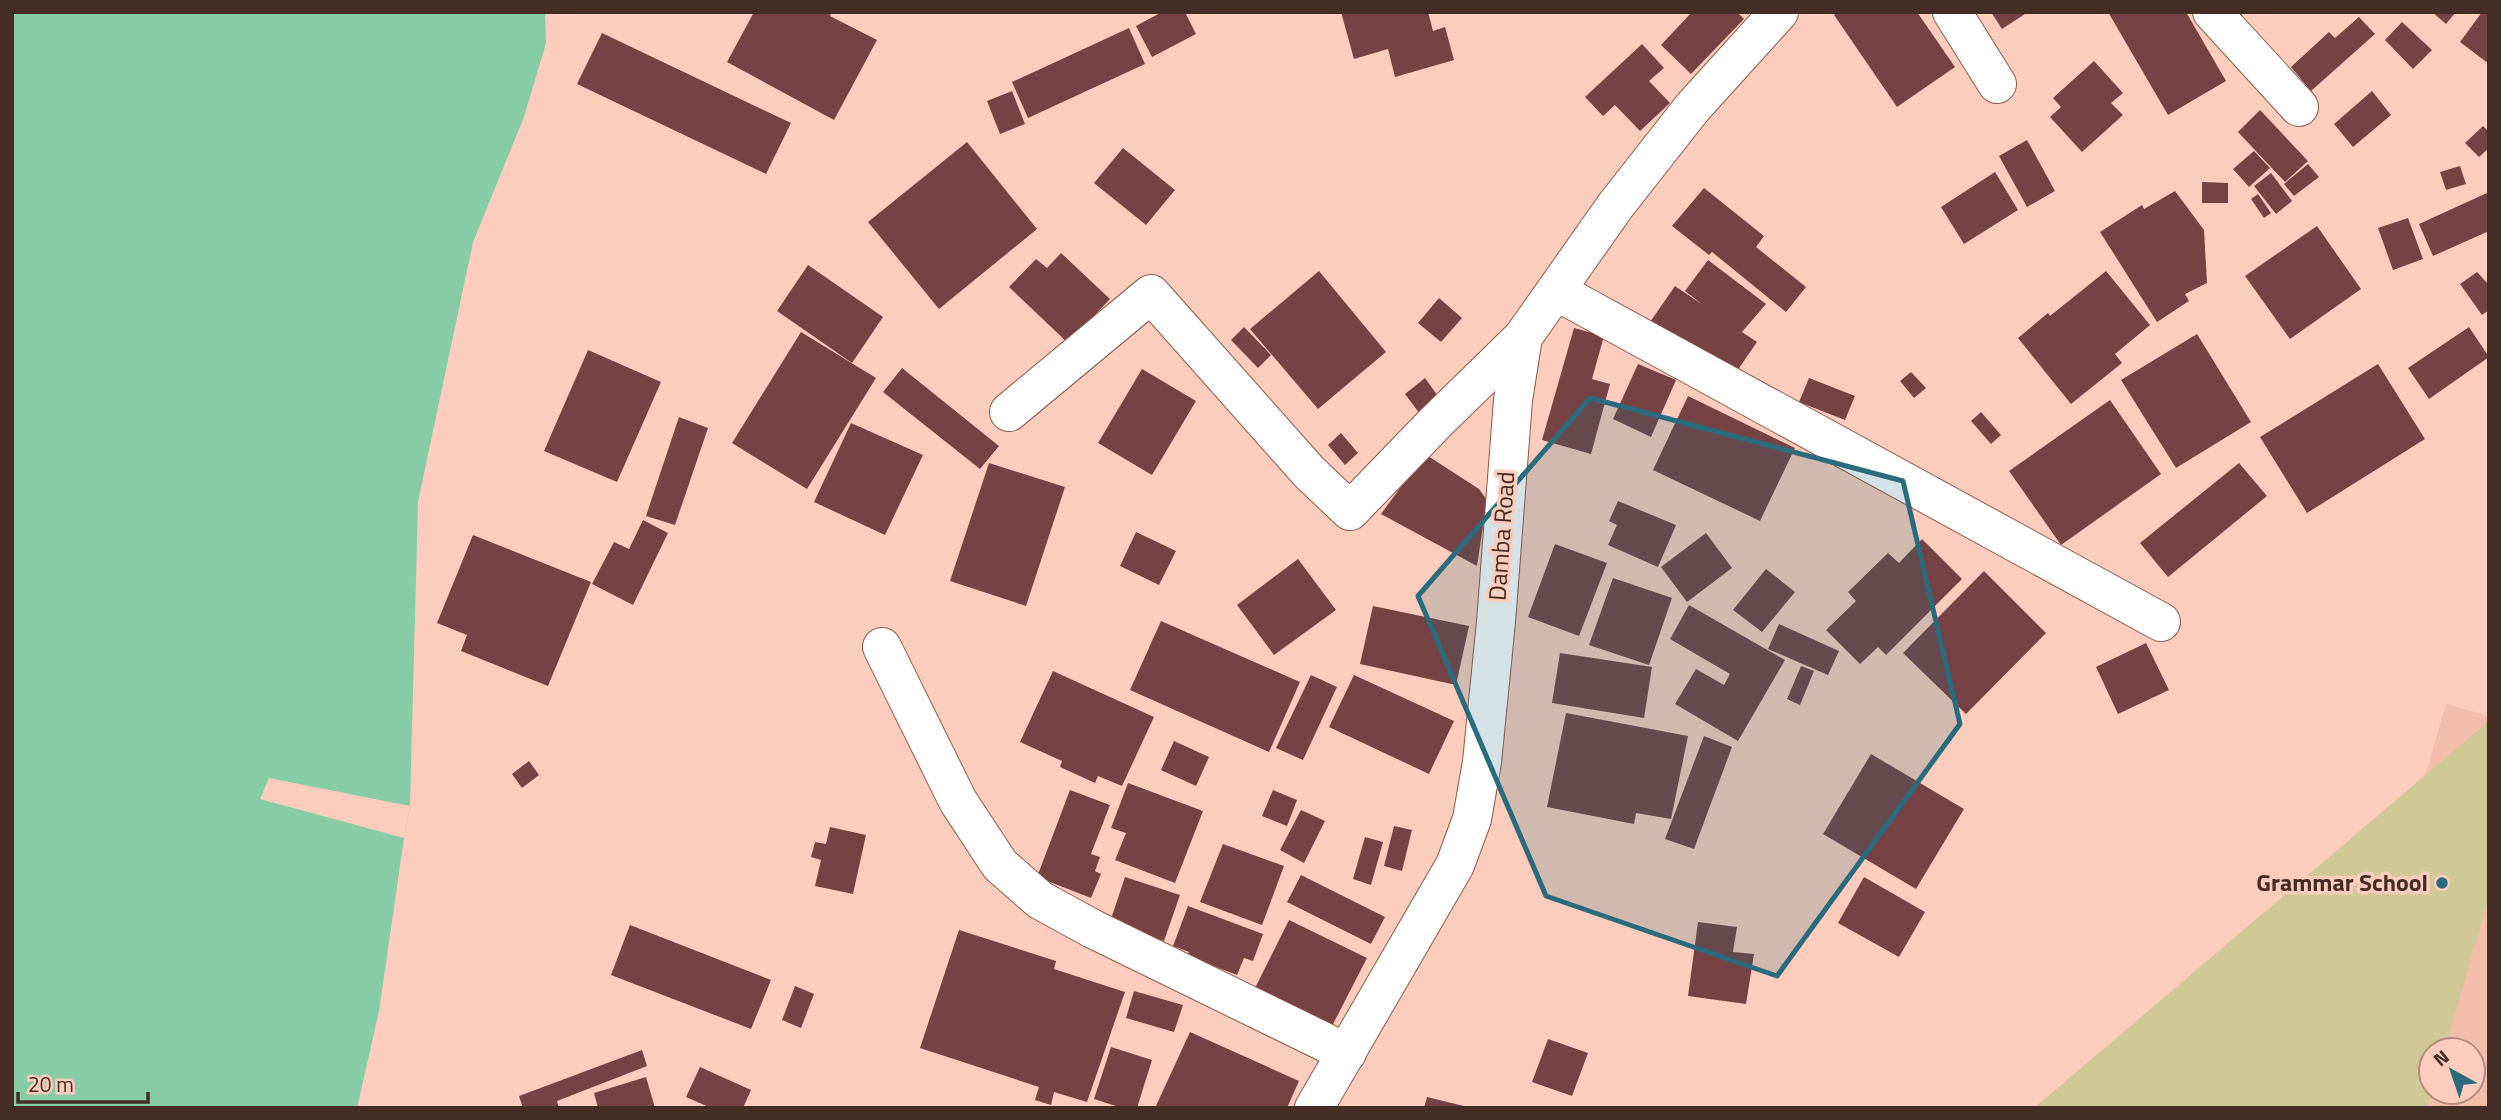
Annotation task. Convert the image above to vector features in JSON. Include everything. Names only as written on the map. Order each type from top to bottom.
[{"type":"street","name":"Damba Road","points":[[1314,1108],[1455,864],[1472,819],[1482,762],[1513,400],[1523,337],[1616,205],[1693,107],[1779,12]]},
{"type":"street","points":[[1952,12],[1997,84]]},
{"type":"street","points":[[2212,12],[2299,107]]},
{"type":"street","points":[[1556,291],[2161,622]]},
{"type":"street","points":[[1009,412],[1151,294],[1309,472],[1350,511],[1523,337]]},
{"type":"street","points":[[883,647],[958,801],[999,864],[1040,900],[1093,929],[1347,1054]]},
{"type":"highlighted area","points":[[1590,398],[1903,481],[1960,724],[1777,976],[1546,896],[1418,596]]},
{"type":"shaded area","points":[[12,12],[545,12],[546,43],[524,117],[473,242],[418,502],[410,806],[379,1011],[357,1108],[12,1108]]},
{"type":"shaded area","name":"Grammar School","points":[[2446,704],[2489,716],[2489,1108],[2329,1108]]},
{"type":"shaded area","points":[[2489,721],[2489,898],[2448,1036],[2417,1036],[2417,1106],[2427,1108],[2034,1108]]},
{"type":"pier","points":[[269,778],[410,806],[404,838],[260,799]]},
{"type":"building","points":[[754,12],[832,12],[830,16],[877,40],[834,120],[727,62]]},
{"type":"building","points":[[1162,12],[1185,12],[1196,34],[1152,57],[1136,26]]},
{"type":"building","points":[[1341,12],[1428,12],[1433,31],[1445,27],[1454,60],[1395,77],[1388,49],[1354,59]]},
{"type":"building","points":[[1692,12],[1737,12],[1744,19],[1691,74],[1661,45]]},
{"type":"building","points":[[1838,12],[1917,12],[1955,67],[1897,107],[1834,15]]},
{"type":"building","points":[[1991,12],[2028,12],[2002,29]]},
{"type":"building","points":[[2108,12],[2186,12],[2226,81],[2168,115]]},
{"type":"building","points":[[2432,12],[2456,12],[2446,24]]},
{"type":"building","points":[[2482,12],[2489,12],[2489,64],[2460,42]]},
{"type":"building","points":[[2359,17],[2375,34],[2311,91],[2291,67],[2329,32],[2335,38]]},
{"type":"building","points":[[2402,22],[2432,50],[2413,69],[2385,40]]},
{"type":"building","points":[[1129,28],[1145,64],[1028,118],[1012,82]]},
{"type":"building","points":[[602,33],[791,123],[766,174],[577,84]]},
{"type":"building","points":[[1642,44],[1664,68],[1649,81],[1670,103],[1640,131],[1615,105],[1603,116],[1585,97]]},
{"type":"building","points":[[2094,61],[2123,93],[2111,103],[2123,115],[2082,152],[2050,117],[2061,107],[2053,98]]},
{"type":"building","points":[[1012,91],[1025,124],[1000,134],[987,101]]},
{"type":"building","points":[[2372,91],[2391,115],[2353,147],[2334,124]]},
{"type":"building","points":[[2260,110],[2308,161],[2285,182],[2238,132]]},
{"type":"building","points":[[2483,126],[2489,132],[2489,148],[2479,157],[2465,143]]},
{"type":"building","points":[[2027,140],[2055,191],[2027,207],[1999,156]]},
{"type":"building","points":[[967,142],[1037,229],[939,309],[868,222]]},
{"type":"building","points":[[1123,148],[1175,190],[1146,225],[1094,183]]},
{"type":"building","points":[[2254,151],[2270,168],[2249,187],[2233,169]]},
{"type":"building","points":[[2308,164],[2319,177],[2294,196],[2284,184]]},
{"type":"building","points":[[2460,166],[2466,184],[2446,190],[2440,172]]},
{"type":"building","points":[[1995,172],[2018,210],[1964,244],[1941,207]]},
{"type":"building","points":[[2271,173],[2292,201],[2276,214],[2254,186]]},
{"type":"building","points":[[2202,182],[2228,183],[2228,203],[2202,203]]},
{"type":"building","points":[[1704,188],[1764,236],[1756,247],[1806,287],[1786,312],[1712,252],[1709,255],[1672,226]]},
{"type":"building","points":[[2175,191],[2204,230],[2207,283],[2185,294],[2189,301],[2157,322],[2100,232],[2142,205],[2144,209]]},
{"type":"building","points":[[2489,192],[2489,231],[2433,256],[2419,224]]},
{"type":"building","points":[[2258,194],[2271,213],[2264,218],[2251,199]]},
{"type":"building","points":[[2408,218],[2423,259],[2393,270],[2378,228]]},
{"type":"building","points":[[2317,226],[2361,289],[2290,339],[2245,276]]},
{"type":"building","points":[[1061,253],[1110,299],[1068,343],[1009,287],[1036,259],[1047,268]]},
{"type":"building","points":[[1708,260],[1766,304],[1742,332],[1757,342],[1735,374],[1648,325],[1675,286],[1703,305],[1685,291]]},
{"type":"building","points":[[808,265],[883,317],[852,363],[777,311]]},
{"type":"building","points":[[1319,271],[1386,352],[1318,409],[1250,329]]},
{"type":"building","points":[[2106,271],[2150,325],[2115,354],[2122,363],[2071,404],[2018,338]]},
{"type":"building","points":[[2477,272],[2489,285],[2489,310],[2482,315],[2460,284]]},
{"type":"building","points":[[1439,298],[1462,318],[1441,342],[1418,323]]},
{"type":"building","points":[[1244,327],[1271,355],[1258,368],[1231,340]]},
{"type":"building","points":[[2469,327],[2489,357],[2429,399],[2408,368]]},
{"type":"building","points":[[1574,328],[1604,336],[1592,379],[1610,384],[1591,454],[1542,440]]},
{"type":"building","points":[[801,332],[876,378],[807,489],[732,443]]},
{"type":"building","points":[[2197,334],[2251,422],[2176,468],[2121,380]]},
{"type":"building","points":[[588,350],[661,382],[617,482],[544,451]]},
{"type":"building","points":[[1638,364],[1676,380],[1651,437],[1613,419]]},
{"type":"building","points":[[2378,364],[2425,439],[2307,513],[2260,437]]},
{"type":"building","points":[[902,368],[999,446],[980,469],[883,392]]},
{"type":"building","points":[[1142,369],[1196,401],[1152,475],[1098,443]]},
{"type":"building","points":[[1911,372],[1926,388],[1914,398],[1900,381]]},
{"type":"building","points":[[1425,378],[1440,399],[1420,414],[1405,394]]},
{"type":"building","points":[[1809,378],[1855,396],[1845,420],[1799,402]]},
{"type":"building","points":[[1688,396],[1795,448],[1760,521],[1653,470]]},
{"type":"building","points":[[2110,400],[2161,474],[2061,545],[2009,471]]},
{"type":"building","points":[[1981,412],[2001,435],[1991,444],[1971,421]]},
{"type":"building","points":[[679,417],[708,428],[675,525],[646,516]]},
{"type":"building","points":[[851,423],[923,455],[885,535],[814,502]]},
{"type":"building","points":[[1341,433],[1358,453],[1345,465],[1328,445]]},
{"type":"building","points":[[1425,454],[1479,489],[1487,500],[1477,566],[1381,514]]},
{"type":"building","points":[[989,463],[1065,487],[1026,606],[950,581]]},
{"type":"building","points":[[2239,463],[2267,496],[2168,577],[2140,543]]},
{"type":"building","points":[[1618,501],[1676,525],[1658,567],[1608,545],[1617,525],[1609,521]]},
{"type":"building","points":[[643,520],[668,533],[633,605],[592,584],[614,542],[629,549]]},
{"type":"building","points":[[1136,532],[1176,551],[1159,585],[1120,566]]},
{"type":"building","points":[[1706,533],[1732,568],[1687,602],[1661,567]]},
{"type":"building","points":[[473,535],[591,582],[548,686],[461,651],[467,635],[437,623]]},
{"type":"building","points":[[1922,539],[1962,579],[1886,655],[1878,647],[1860,664],[1826,630],[1856,601],[1848,592],[1888,553],[1899,563]]},
{"type":"building","points":[[1555,544],[1607,563],[1579,636],[1528,617]]},
{"type":"building","points":[[1298,559],[1336,610],[1274,655],[1237,605]]},
{"type":"building","points":[[1766,569],[1795,592],[1762,632],[1733,610]]},
{"type":"building","points":[[1984,571],[2046,633],[1966,714],[1903,653]]},
{"type":"building","points":[[1613,578],[1672,598],[1649,665],[1589,645]]},
{"type":"building","points":[[1689,605],[1785,660],[1738,741],[1675,704],[1696,669],[1724,685],[1730,674],[1670,639]]},
{"type":"building","points":[[1373,606],[1469,626],[1456,685],[1360,664]]},
{"type":"building","points":[[1161,621],[1300,682],[1269,752],[1130,690]]},
{"type":"building","points":[[1779,624],[1839,651],[1828,675],[1768,649]]},
{"type":"building","points":[[2146,643],[2169,690],[2118,714],[2096,667]]},
{"type":"building","points":[[1560,653],[1652,667],[1644,718],[1552,703]]},
{"type":"building","points":[[1801,666],[1814,671],[1800,705],[1787,699]]},
{"type":"building","points":[[1053,671],[1154,717],[1122,786],[1098,776],[1095,783],[1060,767],[1062,761],[1020,742]]},
{"type":"building","points":[[1311,675],[1337,687],[1303,760],[1276,748]]},
{"type":"building","points":[[1354,675],[1454,721],[1429,774],[1329,727]]},
{"type":"building","points":[[1566,713],[1688,736],[1671,819],[1636,813],[1634,824],[1547,807]]},
{"type":"building","points":[[1704,736],[1732,747],[1694,849],[1665,839]]},
{"type":"building","points":[[1174,741],[1209,757],[1196,786],[1161,770]]},
{"type":"building","points":[[1871,754],[1964,809],[1916,889],[1823,834]]},
{"type":"building","points":[[529,761],[539,775],[522,788],[512,774]]},
{"type":"building","points":[[1128,783],[1203,811],[1175,883],[1115,860],[1126,833],[1111,828]]},
{"type":"building","points":[[1070,790],[1110,805],[1091,854],[1100,857],[1095,871],[1101,874],[1091,898],[1037,877]]},
{"type":"building","points":[[1273,790],[1297,800],[1287,826],[1262,816]]},
{"type":"building","points":[[1301,810],[1325,821],[1304,863],[1280,850]]},
{"type":"building","points":[[1394,826],[1412,830],[1402,871],[1384,866]]},
{"type":"building","points":[[830,827],[866,835],[853,894],[815,886],[821,860],[811,857],[815,842],[826,844]]},
{"type":"building","points":[[1365,837],[1383,842],[1371,885],[1353,879]]},
{"type":"building","points":[[1223,844],[1284,866],[1262,925],[1200,902]]},
{"type":"building","points":[[1301,875],[1385,917],[1371,944],[1287,902]]},
{"type":"building","points":[[1125,877],[1180,895],[1164,941],[1110,922]]},
{"type":"building","points":[[1864,877],[1925,912],[1899,957],[1838,923]]},
{"type":"building","points":[[1188,906],[1263,934],[1253,961],[1244,958],[1237,975],[1187,956],[1189,952],[1173,946]]},
{"type":"building","points":[[1289,920],[1367,958],[1331,1028],[1254,990]]},
{"type":"building","points":[[1698,922],[1737,927],[1733,952],[1754,954],[1746,1004],[1688,996]]},
{"type":"building","points":[[630,925],[771,980],[751,1029],[611,975]]},
{"type":"building","points":[[959,930],[1056,961],[1054,969],[1125,992],[1087,1102],[1054,1092],[1051,1105],[1035,1100],[1039,1087],[920,1048]]},
{"type":"building","points":[[795,986],[814,994],[801,1028],[782,1020]]},
{"type":"building","points":[[1134,991],[1183,1005],[1174,1032],[1126,1018]]},
{"type":"building","points":[[1190,1032],[1299,1081],[1287,1108],[1155,1108]]},
{"type":"building","points":[[1548,1039],[1588,1053],[1572,1096],[1532,1082]]},
{"type":"building","points":[[1111,1047],[1152,1060],[1137,1108],[1122,1108],[1094,1099]]},
{"type":"building","points":[[642,1050],[647,1066],[557,1101],[559,1108],[523,1108],[519,1096]]},
{"type":"building","points":[[700,1067],[751,1090],[743,1108],[711,1108],[686,1097]]},
{"type":"building","points":[[646,1077],[655,1108],[598,1108],[594,1093]]},
{"type":"building","points":[[1427,1097],[1468,1107],[1468,1108],[1424,1108]]},
{"type":"place","name":"Grammar School","points":[[2442,883]]}]
